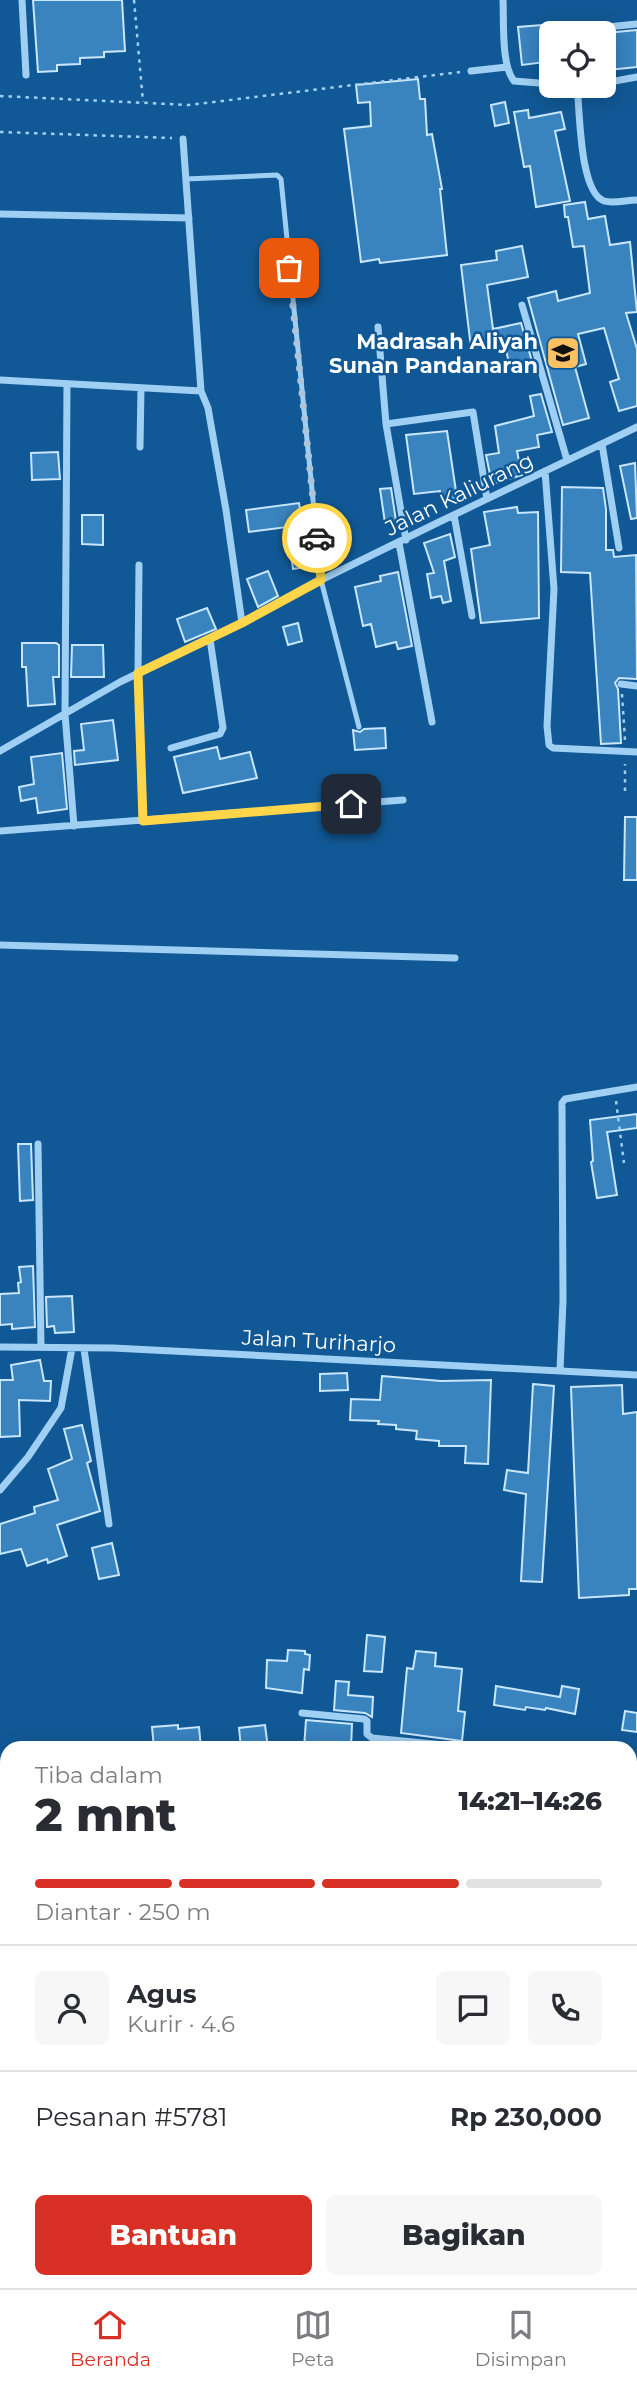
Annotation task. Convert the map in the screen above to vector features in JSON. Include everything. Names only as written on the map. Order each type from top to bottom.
[{"type":"street","points":[[22,0],[26,75]]},
{"type":"street","points":[[503,0],[507,67],[514,81],[539,83]]},
{"type":"street","points":[[616,26],[637,24]]},
{"type":"street","points":[[471,71],[507,67]]},
{"type":"street","points":[[616,81],[637,77]]},
{"type":"street","points":[[583,98],[586,172],[591,189],[599,199],[606,202],[637,200]]},
{"type":"street","points":[[183,139],[201,391],[208,408],[242,623]]},
{"type":"street","points":[[0,214],[189,218]]},
{"type":"street","points":[[522,304],[567,460]]},
{"type":"street","points":[[378,327],[402,541],[432,722]]},
{"type":"street","points":[[0,380],[201,391]]},
{"type":"street","points":[[67,384],[65,714],[75,826]]},
{"type":"street","points":[[140,447],[141,388]]},
{"type":"street","points":[[387,424],[474,412],[487,499]]},
{"type":"street","name":"Jalan Kaliurang","points":[[0,751],[138,673],[242,623],[321,580],[637,427]]},
{"type":"street","points":[[602,444],[619,548]]},
{"type":"street","points":[[545,471],[554,589],[547,726],[549,745],[553,748],[637,752]]},
{"type":"street","points":[[454,515],[472,616]]},
{"type":"street","points":[[139,565],[138,673],[143,821]]},
{"type":"street","points":[[171,748],[212,738],[220,734],[223,728],[210,639]]},
{"type":"street","points":[[621,684],[637,685]]},
{"type":"street","points":[[0,831],[403,800]]},
{"type":"street","points":[[0,945],[455,958]]},
{"type":"street","points":[[560,1370],[563,1301],[560,1109],[565,1099],[637,1087]]},
{"type":"street","points":[[38,1144],[41,1347]]},
{"type":"street","name":"Jalan Turiharjo","points":[[0,1347],[113,1348],[637,1375]]},
{"type":"street","points":[[0,1490],[28,1457],[61,1408],[72,1348]]},
{"type":"street","points":[[84,1349],[109,1524]]},
{"type":"street","points":[[302,1713],[364,1719],[367,1721],[367,1734],[372,1738],[403,1741]]},
{"type":"lane","points":[[186,179],[276,175],[281,179],[321,580],[359,727]]},
{"type":"path","points":[[134,0],[143,102]]},
{"type":"path","points":[[0,96],[189,105],[471,71]]},
{"type":"path","points":[[0,132],[183,139]]},
{"type":"path","points":[[621,684],[625,791]]},
{"type":"path","points":[[614,1090],[624,1163]]},
{"type":"building","points":[[33,0],[122,0],[125,51],[104,52],[104,57],[80,58],[80,64],[57,65],[57,71],[38,72]]},
{"type":"building","points":[[539,25],[539,63],[522,65],[518,27]]},
{"type":"building","points":[[637,30],[637,67],[616,69],[616,32]]},
{"type":"building","points":[[418,79],[420,99],[425,99],[427,135],[432,134],[442,189],[447,255],[380,263],[379,259],[361,262],[344,129],[371,126],[370,102],[358,103],[356,85]]},
{"type":"building","points":[[505,102],[509,123],[495,126],[491,105]]},
{"type":"building","points":[[528,110],[529,118],[561,112],[565,129],[555,131],[570,201],[536,207],[530,166],[524,167],[514,112]]},
{"type":"building","points":[[585,202],[588,219],[605,216],[610,245],[630,242],[637,312],[626,313],[637,349],[637,406],[619,411],[610,382],[619,379],[604,328],[578,334],[586,364],[575,367],[589,418],[563,425],[528,298],[556,291],[558,301],[590,293],[584,246],[573,247],[564,205]]},
{"type":"building","points":[[522,246],[528,277],[487,285],[493,329],[521,323],[533,365],[510,369],[505,344],[471,348],[461,265],[497,260],[496,251]]},
{"type":"building","points":[[541,394],[552,432],[537,435],[539,447],[517,451],[522,475],[492,484],[486,455],[499,453],[495,426],[534,416],[530,396]]},
{"type":"building","points":[[447,431],[457,498],[441,500],[440,491],[414,494],[406,435]]},
{"type":"building","points":[[58,452],[60,479],[32,480],[31,453]]},
{"type":"building","points":[[635,463],[637,518],[631,519],[620,466]]},
{"type":"building","points":[[562,487],[603,488],[606,550],[613,550],[614,557],[636,555],[637,679],[619,678],[615,683],[618,689],[621,743],[601,744],[590,573],[561,572]]},
{"type":"building","points":[[391,488],[396,521],[385,523],[380,489]]},
{"type":"building","points":[[299,503],[308,567],[293,569],[287,527],[249,532],[246,510]]},
{"type":"building","points":[[517,507],[518,513],[538,512],[539,618],[481,623],[471,549],[490,545],[484,512]]},
{"type":"building","points":[[82,515],[103,515],[103,545],[82,544]]},
{"type":"building","points":[[450,534],[455,557],[444,561],[451,601],[443,603],[441,596],[431,598],[427,574],[434,573],[424,543]]},
{"type":"building","points":[[268,571],[278,596],[258,607],[247,579]]},
{"type":"building","points":[[398,572],[412,646],[398,649],[396,642],[376,647],[371,624],[363,626],[355,587],[381,581],[380,576]]},
{"type":"building","points":[[207,608],[216,629],[185,642],[177,619]]},
{"type":"building","points":[[298,623],[302,641],[288,645],[283,627]]},
{"type":"building","points":[[22,643],[59,645],[59,677],[53,677],[55,704],[28,706],[26,667],[22,667]]},
{"type":"building","points":[[72,645],[103,645],[104,677],[71,677]]},
{"type":"building","points":[[113,720],[118,760],[75,765],[74,751],[84,750],[81,724]]},
{"type":"building","points":[[385,728],[386,748],[355,750],[353,730],[360,732],[364,729]]},
{"type":"building","points":[[217,747],[220,759],[250,752],[257,778],[183,793],[174,757]]},
{"type":"building","points":[[62,753],[67,809],[38,813],[36,798],[21,801],[19,787],[34,784],[31,757]]},
{"type":"building","points":[[625,817],[637,817],[637,880],[624,880]]},
{"type":"building","points":[[637,1114],[637,1128],[607,1132],[617,1195],[597,1198],[591,1162],[590,1120]]},
{"type":"building","points":[[18,1144],[31,1144],[33,1200],[20,1201]]},
{"type":"building","points":[[33,1266],[35,1327],[12,1329],[12,1324],[0,1325],[0,1294],[19,1293],[19,1267]]},
{"type":"building","points":[[72,1296],[74,1332],[55,1333],[54,1326],[47,1327],[46,1297]]},
{"type":"building","points":[[40,1360],[44,1381],[51,1381],[50,1401],[19,1400],[20,1436],[0,1437],[0,1380],[13,1380],[11,1365]]},
{"type":"building","points":[[347,1373],[348,1390],[320,1391],[320,1374]]},
{"type":"building","points":[[382,1376],[441,1381],[491,1380],[488,1464],[465,1463],[466,1446],[439,1446],[439,1441],[416,1439],[417,1431],[396,1429],[396,1425],[378,1424],[379,1421],[350,1420],[351,1399],[380,1400]]},
{"type":"building","points":[[533,1384],[554,1386],[542,1582],[521,1581],[526,1494],[504,1490],[507,1470],[528,1473]]},
{"type":"building","points":[[622,1385],[623,1414],[637,1412],[637,1589],[629,1589],[629,1595],[579,1598],[571,1387]]},
{"type":"building","points":[[82,1425],[91,1461],[87,1463],[100,1511],[57,1525],[67,1556],[48,1563],[47,1559],[27,1566],[21,1549],[0,1554],[0,1524],[35,1513],[34,1507],[58,1500],[48,1469],[72,1459],[64,1429]]},
{"type":"building","points":[[112,1543],[119,1575],[99,1579],[92,1548]]},
{"type":"building","points":[[367,1635],[385,1637],[382,1672],[364,1671]]},
{"type":"building","points":[[288,1650],[305,1651],[305,1654],[310,1655],[309,1670],[304,1669],[302,1693],[266,1688],[267,1660],[287,1661]]},
{"type":"building","points":[[416,1651],[436,1653],[435,1666],[462,1669],[458,1711],[465,1712],[462,1741],[401,1733],[407,1668],[413,1669]]},
{"type":"building","points":[[336,1681],[349,1682],[348,1695],[373,1697],[372,1717],[365,1713],[334,1710]]},
{"type":"building","points":[[496,1686],[560,1697],[562,1686],[579,1689],[575,1714],[546,1708],[526,1707],[525,1710],[494,1705]]},
{"type":"building","points":[[625,1711],[637,1713],[637,1732],[622,1730]]},
{"type":"building","points":[[306,1720],[352,1724],[351,1741],[304,1741]]},
{"type":"building","points":[[265,1725],[267,1741],[240,1741],[239,1728]]},
{"type":"building","points":[[152,1727],[199,1727],[200,1741],[153,1741]]},
{"type":"way so far","points":[[289,268],[317,538]]},
{"type":"place","name":"Madrasah Aliyah Sunan Pandanaran","points":[[563,353]]},
{"type":"route","points":[[317,538],[321,580],[242,623],[138,673],[143,821],[351,804]]}]
